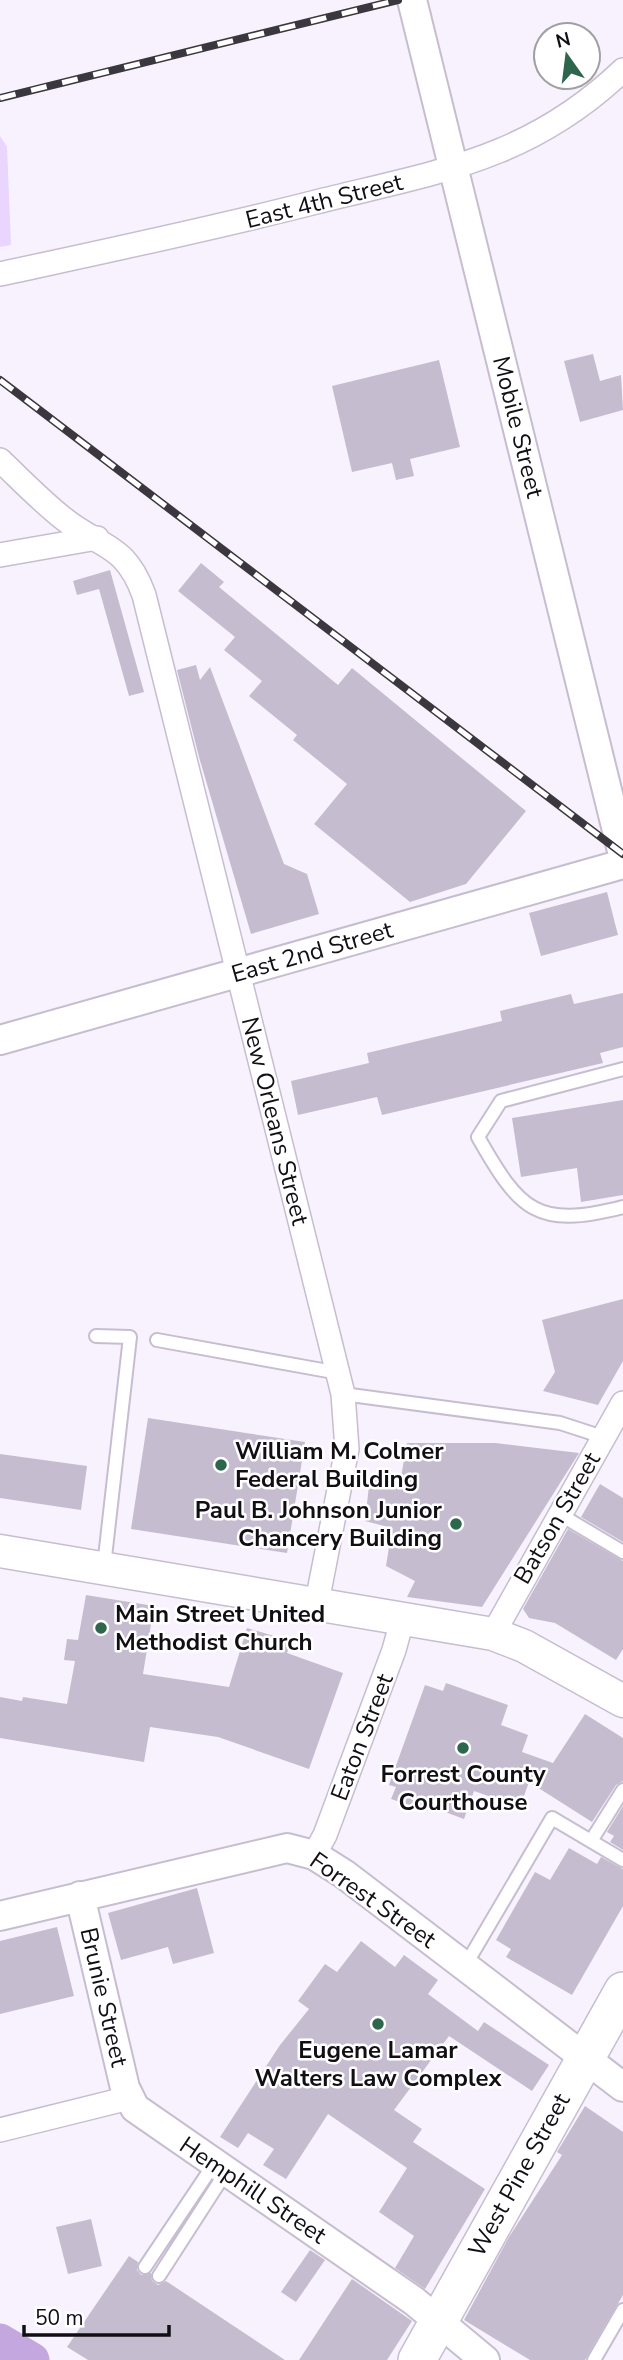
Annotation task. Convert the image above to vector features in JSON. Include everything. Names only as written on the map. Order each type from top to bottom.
[{"type":"main road","points":[[0,1551],[104,1566],[493,1634],[524,1646],[623,1701]]},
{"type":"main road","name":"West Pine Street","points":[[417,2360],[623,1991]]},
{"type":"street","name":"Mobile Street","points":[[412,0],[623,855]]},
{"type":"street","name":"East 4th Street","points":[[0,274],[230,224],[455,167],[532,138],[594,96],[623,69]]},
{"type":"street","name":"New Orleans Street","points":[[0,460],[65,520],[97,538],[130,565],[144,595],[341,1384],[346,1449],[317,1602]]},
{"type":"street","points":[[0,555],[97,538]]},
{"type":"street","name":"East 2nd Street","points":[[0,1040],[623,864]]},
{"type":"street","name":"Batson Street","points":[[493,1634],[623,1403]]},
{"type":"street","name":"Eaton Street","points":[[314,1855],[325,1835],[394,1650],[403,1617]]},
{"type":"street","name":"Forrest Street","points":[[0,1916],[287,1848],[314,1855],[623,2087]]},
{"type":"street","name":"Brunie Street","points":[[80,1896],[129,2098]]},
{"type":"street","points":[[0,2130],[129,2098]]},
{"type":"street","name":"Hemphill Street","points":[[129,2098],[146,2118],[414,2301],[485,2360]]},
{"type":"lane","points":[[623,1069],[502,1101],[478,1137],[503,1182],[534,1211],[561,1218],[623,1207]]},
{"type":"lane","points":[[96,1336],[130,1337],[104,1566]]},
{"type":"lane","points":[[157,1340],[341,1384],[560,1423],[603,1437]]},
{"type":"lane","points":[[559,1514],[623,1552]]},
{"type":"lane","points":[[591,1841],[623,1790]]},
{"type":"lane","points":[[465,1966],[552,1818],[623,1860]]},
{"type":"lane","points":[[145,2267],[220,2168]]},
{"type":"lane","points":[[159,2276],[220,2168]]},
{"type":"lane","points":[[594,2360],[623,2310]]},
{"type":"shaded area","points":[[0,136],[7,147],[11,245],[0,247]]},
{"type":"shaded area","points":[[0,2341],[32,2360],[0,2360]]},
{"type":"building","points":[[593,354],[600,381],[621,375],[623,410],[580,422],[564,361]]},
{"type":"building","points":[[439,360],[460,447],[410,459],[414,476],[396,480],[392,463],[352,472],[332,386]]},
{"type":"building","points":[[201,563],[224,582],[219,587],[338,685],[352,668],[526,811],[466,884],[410,902],[314,824],[347,784],[293,740],[297,735],[249,696],[262,681],[224,650],[235,637],[178,591]]},
{"type":"building","points":[[110,570],[144,692],[129,696],[99,589],[77,595],[73,581]]},
{"type":"building","points":[[196,665],[200,680],[210,667],[284,864],[307,874],[319,914],[251,934],[199,757],[177,670]]},
{"type":"building","points":[[607,892],[618,935],[541,956],[529,913]]},
{"type":"building","points":[[623,993],[623,1047],[600,1053],[603,1063],[382,1115],[377,1097],[298,1115],[291,1081],[369,1063],[367,1053],[502,1021],[500,1011],[571,994],[574,1004]]},
{"type":"building","points":[[623,1100],[623,1195],[581,1202],[577,1168],[521,1177],[512,1118]]},
{"type":"building","points":[[623,1299],[623,1361],[598,1405],[543,1391],[555,1372],[542,1320]]},
{"type":"building","name":"William M. Colmer Federal Building","points":[[148,1418],[305,1442],[287,1553],[131,1529]]},
{"type":"building","name":"Paul B. Johnson Junior Chancery Building","points":[[407,1443],[495,1443],[579,1453],[482,1607],[407,1597],[415,1581],[386,1566],[392,1528],[365,1521],[370,1477],[400,1483]]},
{"type":"building","points":[[0,1454],[87,1466],[81,1510],[0,1498]]},
{"type":"building","points":[[600,1484],[623,1498],[623,1542],[581,1517]]},
{"type":"building","points":[[568,1529],[623,1561],[623,1649],[616,1660],[555,1623],[529,1618],[523,1609]]},
{"type":"building","points":[[86,1595],[154,1606],[143,1674],[229,1687],[247,1628],[291,1641],[287,1653],[343,1673],[309,1769],[218,1737],[150,1727],[144,1762],[0,1738],[0,1697],[22,1701],[23,1697],[67,1704],[75,1661],[64,1660],[67,1639],[78,1640]]},
{"type":"building","name":"Forrest County Courthouse","points":[[446,1683],[508,1705],[501,1725],[528,1735],[522,1752],[553,1763],[585,1714],[623,1738],[623,1781],[616,1785],[592,1822],[529,1782],[520,1807],[474,1791],[464,1819],[429,1806],[427,1811],[391,1799],[396,1787],[389,1785],[425,1685],[443,1691]]},
{"type":"building","points":[[623,1806],[623,1850],[610,1842],[614,1836],[607,1832]]},
{"type":"building","points":[[569,1848],[597,1864],[601,1857],[623,1869],[623,1906],[572,1995],[506,1957],[511,1949],[496,1940],[535,1872],[550,1880]]},
{"type":"building","points":[[197,1888],[214,1953],[173,1964],[168,1947],[121,1960],[108,1913]]},
{"type":"building","points":[[57,1927],[74,1996],[0,2014],[0,1941]]},
{"type":"building","points":[[361,1941],[395,1967],[404,1955],[438,1980],[428,1994],[478,2031],[484,2022],[549,2065],[532,2091],[449,2036],[394,2110],[422,2129],[413,2142],[485,2189],[425,2289],[395,2268],[414,2236],[379,2212],[407,2168],[328,2114],[286,2179],[263,2165],[274,2149],[248,2133],[238,2148],[220,2137],[280,2045],[309,2009],[298,2001],[325,1964],[337,1972]]},
{"type":"building","points":[[585,2106],[623,2132],[623,2295],[585,2360],[530,2360],[464,2320],[509,2237],[562,2155],[557,2152]]},
{"type":"building","points":[[91,2219],[102,2266],[68,2274],[56,2227]]},
{"type":"building","points":[[310,2250],[325,2260],[296,2302],[281,2292]]},
{"type":"building","points":[[129,2256],[138,2262],[137,2270],[141,2275],[151,2273],[152,2281],[158,2285],[166,2281],[285,2360],[88,2360],[67,2347]]},
{"type":"building","points":[[352,2279],[412,2321],[387,2360],[299,2360]]},
{"type":"waterway","points":[[0,2341],[32,2360]]},
{"type":"railway","points":[[0,98],[398,0]]},
{"type":"railway","points":[[0,380],[623,854]]},
{"type":"place","name":"William M. Colmer Federal Building","points":[[221,1465]]},
{"type":"place","name":"Paul B. Johnson Junior Chancery Building","points":[[456,1524]]},
{"type":"place","name":"Main Street United Methodist Church","points":[[101,1628]]},
{"type":"place","name":"Forrest County Courthouse","points":[[463,1748]]},
{"type":"place","name":"Eugene Lamar Walters Law Complex","points":[[378,2024]]}]
